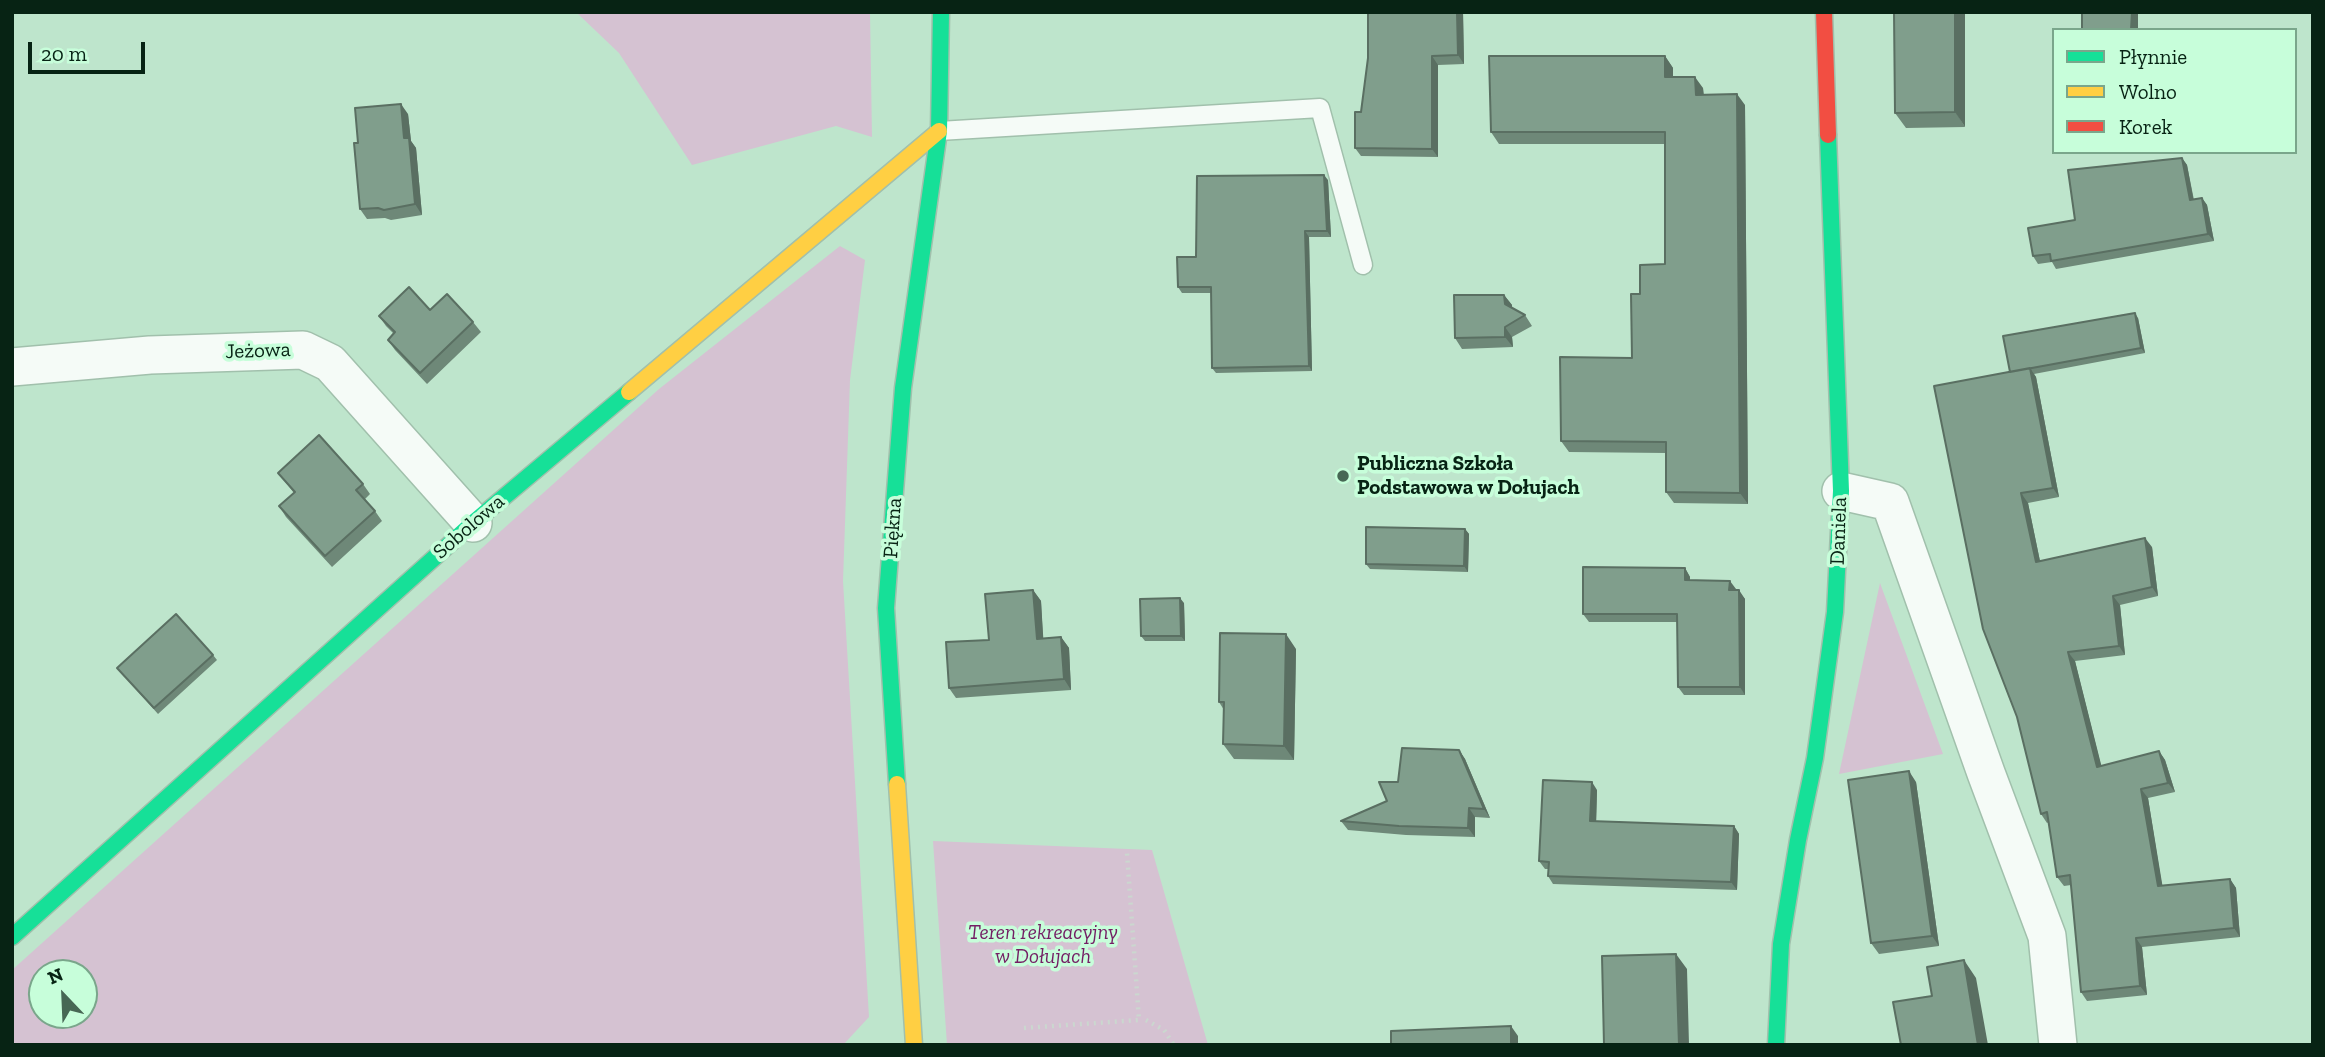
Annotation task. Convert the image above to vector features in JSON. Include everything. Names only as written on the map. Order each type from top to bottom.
[{"type":"street","name":"Piękna","points":[[914,1045],[886,608],[903,388],[939,131],[941,12]]},
{"type":"street","name":"Daniela","points":[[1776,1045],[1781,944],[1816,748],[1832,636],[1841,491],[1824,12]]},
{"type":"street","name":"Sobolowa","points":[[12,937],[473,523],[939,131]]},
{"type":"street","name":"Jeżowa","points":[[12,367],[150,355],[303,350],[330,363],[473,523]]},
{"type":"street","points":[[1841,491],[1890,502],[2047,936],[2058,1045]]},
{"type":"lane","points":[[939,131],[1320,108],[1363,265]]},
{"type":"path","points":[[1024,1028],[1139,1020],[1127,853]]},
{"type":"path","points":[[1146,1020],[1164,1030],[1174,1045]]},
{"type":"green space","points":[[576,12],[870,12],[872,137],[836,126],[692,165],[619,53]]},
{"type":"green space","points":[[840,246],[865,260],[850,380],[843,581],[869,1017],[843,1045],[12,1045],[12,970],[659,389]]},
{"type":"green space","points":[[1880,583],[1943,754],[1839,774]]},
{"type":"green space","name":"Teren rekreacyjny w Dołujach","points":[[933,841],[1152,850],[1208,1045],[947,1045]]},
{"type":"building","points":[[1368,12],[1457,12],[1458,55],[1432,56],[1432,149],[1355,148],[1355,112],[1361,112],[1368,58]]},
{"type":"building","points":[[1894,12],[1955,12],[1955,112],[1895,113]]},
{"type":"building","points":[[2082,12],[2132,12],[2131,28],[2082,28]]},
{"type":"building","points":[[1489,56],[1665,56],[1665,77],[1695,77],[1696,95],[1737,94],[1740,493],[1666,492],[1666,442],[1561,441],[1560,357],[1632,358],[1631,294],[1640,294],[1640,265],[1665,264],[1665,132],[1491,132]]},
{"type":"building","points":[[401,104],[404,138],[409,138],[415,204],[384,210],[360,209],[354,143],[358,143],[355,108]]},
{"type":"building","points":[[2182,158],[2190,200],[2202,198],[2208,234],[2051,261],[2050,254],[2033,256],[2028,228],[2075,220],[2068,170]]},
{"type":"building","points":[[1324,175],[1327,231],[1305,231],[1309,366],[1212,368],[1211,287],[1178,287],[1177,257],[1196,257],[1197,176]]},
{"type":"building","points":[[409,287],[430,310],[447,294],[473,322],[420,373],[388,340],[395,332],[379,316]]},
{"type":"building","points":[[1454,295],[1504,295],[1505,304],[1525,315],[1505,327],[1505,337],[1455,338]]},
{"type":"building","points":[[2135,313],[2141,348],[2010,372],[2003,336]]},
{"type":"building","points":[[2030,368],[2053,488],[2021,493],[2036,562],[2145,538],[2152,587],[2113,596],[2119,646],[2068,652],[2097,767],[2159,751],[2168,783],[2141,789],[2158,886],[2230,879],[2234,928],[2136,938],[2140,986],[2081,992],[2070,875],[2057,877],[2047,812],[2041,814],[2017,717],[1983,629],[1934,386]]},
{"type":"building","points":[[319,435],[363,484],[356,490],[375,511],[325,556],[279,506],[295,492],[278,473]]},
{"type":"building","points":[[1366,527],[1465,529],[1464,566],[1366,564]]},
{"type":"building","points":[[1583,567],[1685,568],[1685,580],[1730,581],[1729,590],[1739,590],[1740,687],[1678,687],[1677,614],[1583,614]]},
{"type":"building","points":[[1033,590],[1037,639],[1061,637],[1064,679],[949,688],[946,642],[989,640],[985,594]]},
{"type":"building","points":[[1180,598],[1181,636],[1141,636],[1140,599]]},
{"type":"building","points":[[176,614],[213,655],[154,708],[117,668]]},
{"type":"building","points":[[1220,633],[1286,634],[1284,746],[1223,744],[1224,702],[1219,702]]},
{"type":"building","points":[[1402,748],[1459,750],[1484,809],[1469,808],[1468,828],[1341,821],[1387,801],[1379,782],[1398,782]]},
{"type":"building","points":[[1909,771],[1932,936],[1871,943],[1848,780]]},
{"type":"building","points":[[1543,780],[1592,782],[1590,821],[1734,826],[1731,882],[1548,876],[1549,862],[1539,861]]},
{"type":"building","points":[[1676,954],[1679,1045],[1604,1045],[1602,956]]},
{"type":"building","points":[[1964,960],[1978,1045],[1901,1045],[1893,1002],[1932,996],[1927,967]]},
{"type":"building","points":[[1511,1026],[1511,1045],[1391,1045],[1391,1031]]},
{"type":"traffic: fast","points":[[897,784],[886,608],[903,388],[939,131],[941,12]]},
{"type":"traffic: fast","points":[[1776,1045],[1781,944],[1815,758],[1835,612],[1841,491],[1828,135]]},
{"type":"traffic: fast","points":[[12,937],[473,523],[629,392]]},
{"type":"traffic: slow","points":[[629,392],[939,131]]},
{"type":"traffic: slow","points":[[897,784],[914,1045]]},
{"type":"traffic: jam","points":[[1824,12],[1828,135]]},
{"type":"place","name":"Publiczna Szkoła Podstawowa w Dołujach","points":[[1343,476]]}]
